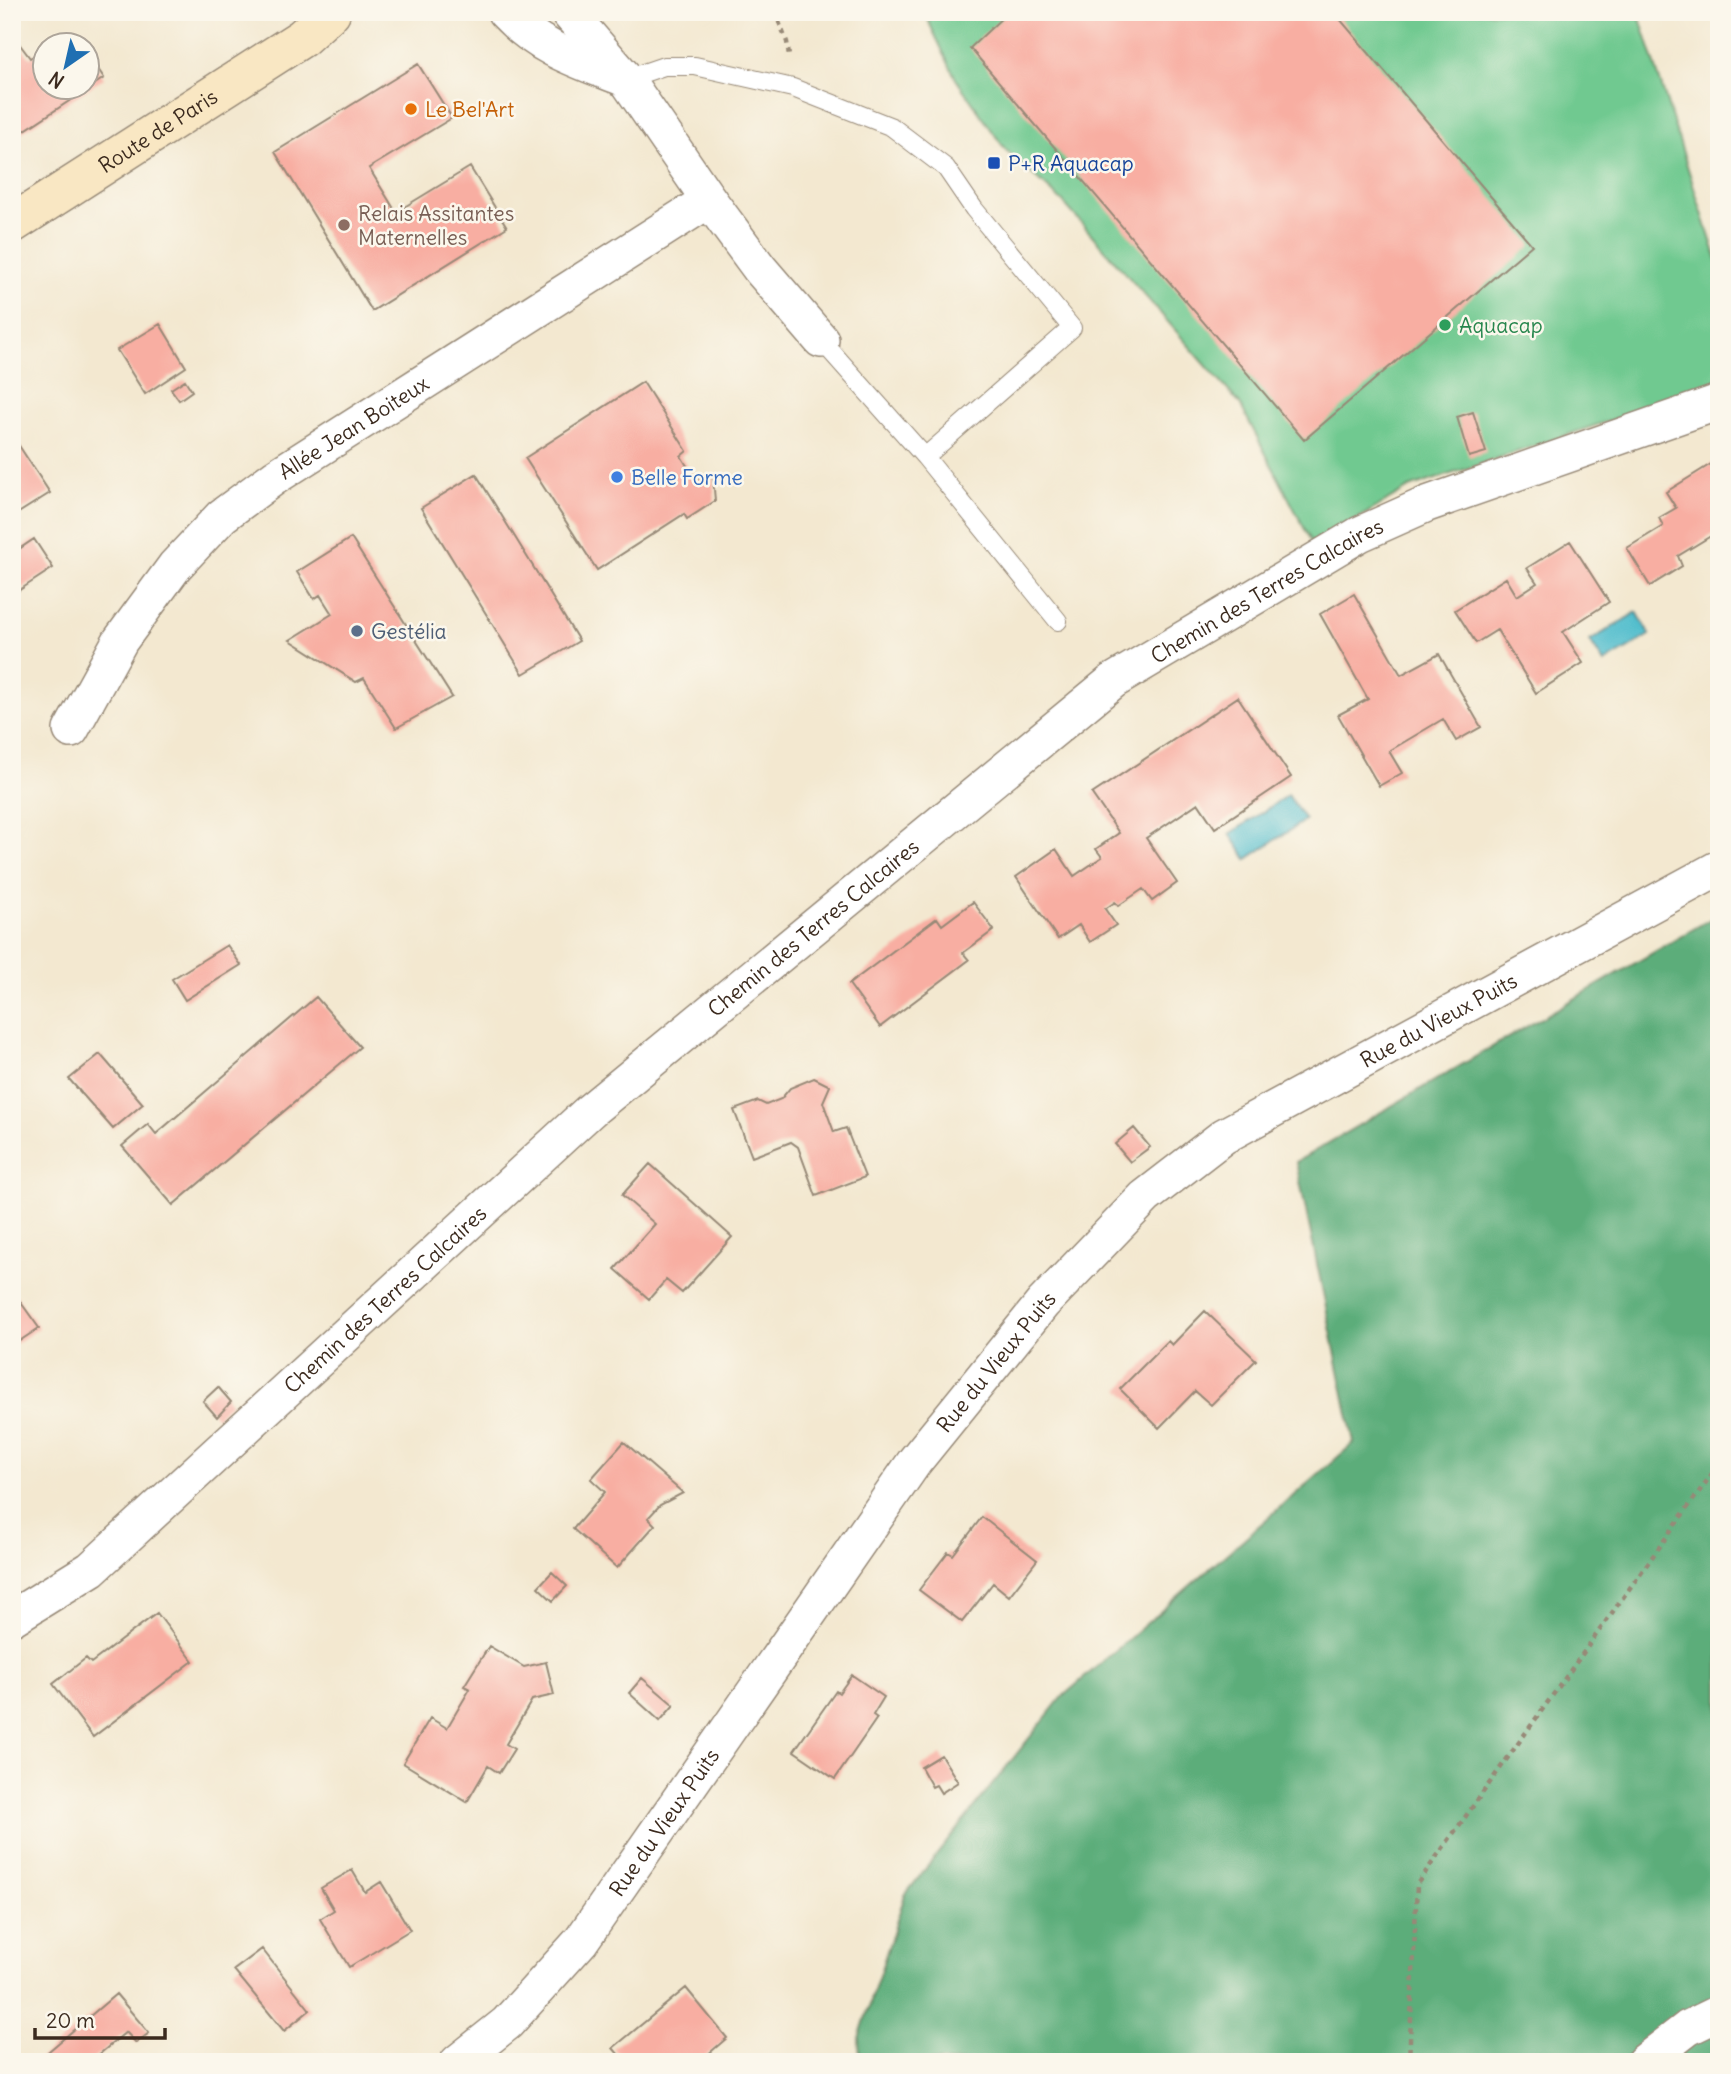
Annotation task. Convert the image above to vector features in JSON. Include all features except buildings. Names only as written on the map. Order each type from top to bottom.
[{"type":"main road","name":"Route de Paris","points":[[302,38],[331,12]]},
{"type":"main road","name":"Route de Paris","points":[[12,224],[302,38],[361,12]]},
{"type":"street","points":[[505,12],[554,52],[626,79]]},
{"type":"street","points":[[568,12],[626,79],[760,269],[821,340]]},
{"type":"street","name":"Allée Jean Boiteux","points":[[71,730],[120,641],[176,566],[222,516],[275,477],[709,200]]},
{"type":"street","name":"Chemin des Terres Calcaires","points":[[12,1618],[91,1569],[591,1110],[1113,681],[1360,534],[1427,504],[1719,401]]},
{"type":"street","name":"Rue du Vieux Puits","points":[[458,2062],[507,2023],[581,1941],[915,1461],[1043,1303],[1145,1197],[1224,1136],[1719,868]]},
{"type":"street","points":[[1644,2062],[1688,2028],[1719,2013]]},
{"type":"lane","points":[[626,79],[664,66],[695,66],[793,88],[892,127],[946,168],[974,209],[1072,328],[925,457]]},
{"type":"lane","points":[[821,340],[925,457],[1058,621]]},
{"type":"path","points":[[775,12],[787,42],[793,88]]},
{"type":"path","points":[[1409,2062],[1417,1884],[1719,1464]]},
{"type":"green space","name":"Aquacap","points":[[924,12],[1638,12],[1719,266],[1719,384],[1409,488],[1313,545],[1240,404],[1063,202],[1005,149],[956,79]]},
{"type":"green space","points":[[1719,914],[1719,2062],[860,2062],[859,2038],[905,1895],[1061,1698],[1354,1443],[1296,1162]]},
{"type":"water","points":[[1637,612],[1650,635],[1604,663],[1590,641]]},
{"type":"water","points":[[1288,795],[1305,820],[1247,859],[1230,834]]},
{"type":"place","name":"Le Bel'Art","points":[[411,109]]},
{"type":"place","name":"P+R Aquacap","points":[[994,163]]},
{"type":"place","name":"Relais Assitantes Maternelles","points":[[344,225]]},
{"type":"place","name":"Aquacap","points":[[1445,325]]},
{"type":"place","name":"Belle Forme","points":[[617,477]]},
{"type":"place","name":"Gestélia","points":[[357,631]]}]
